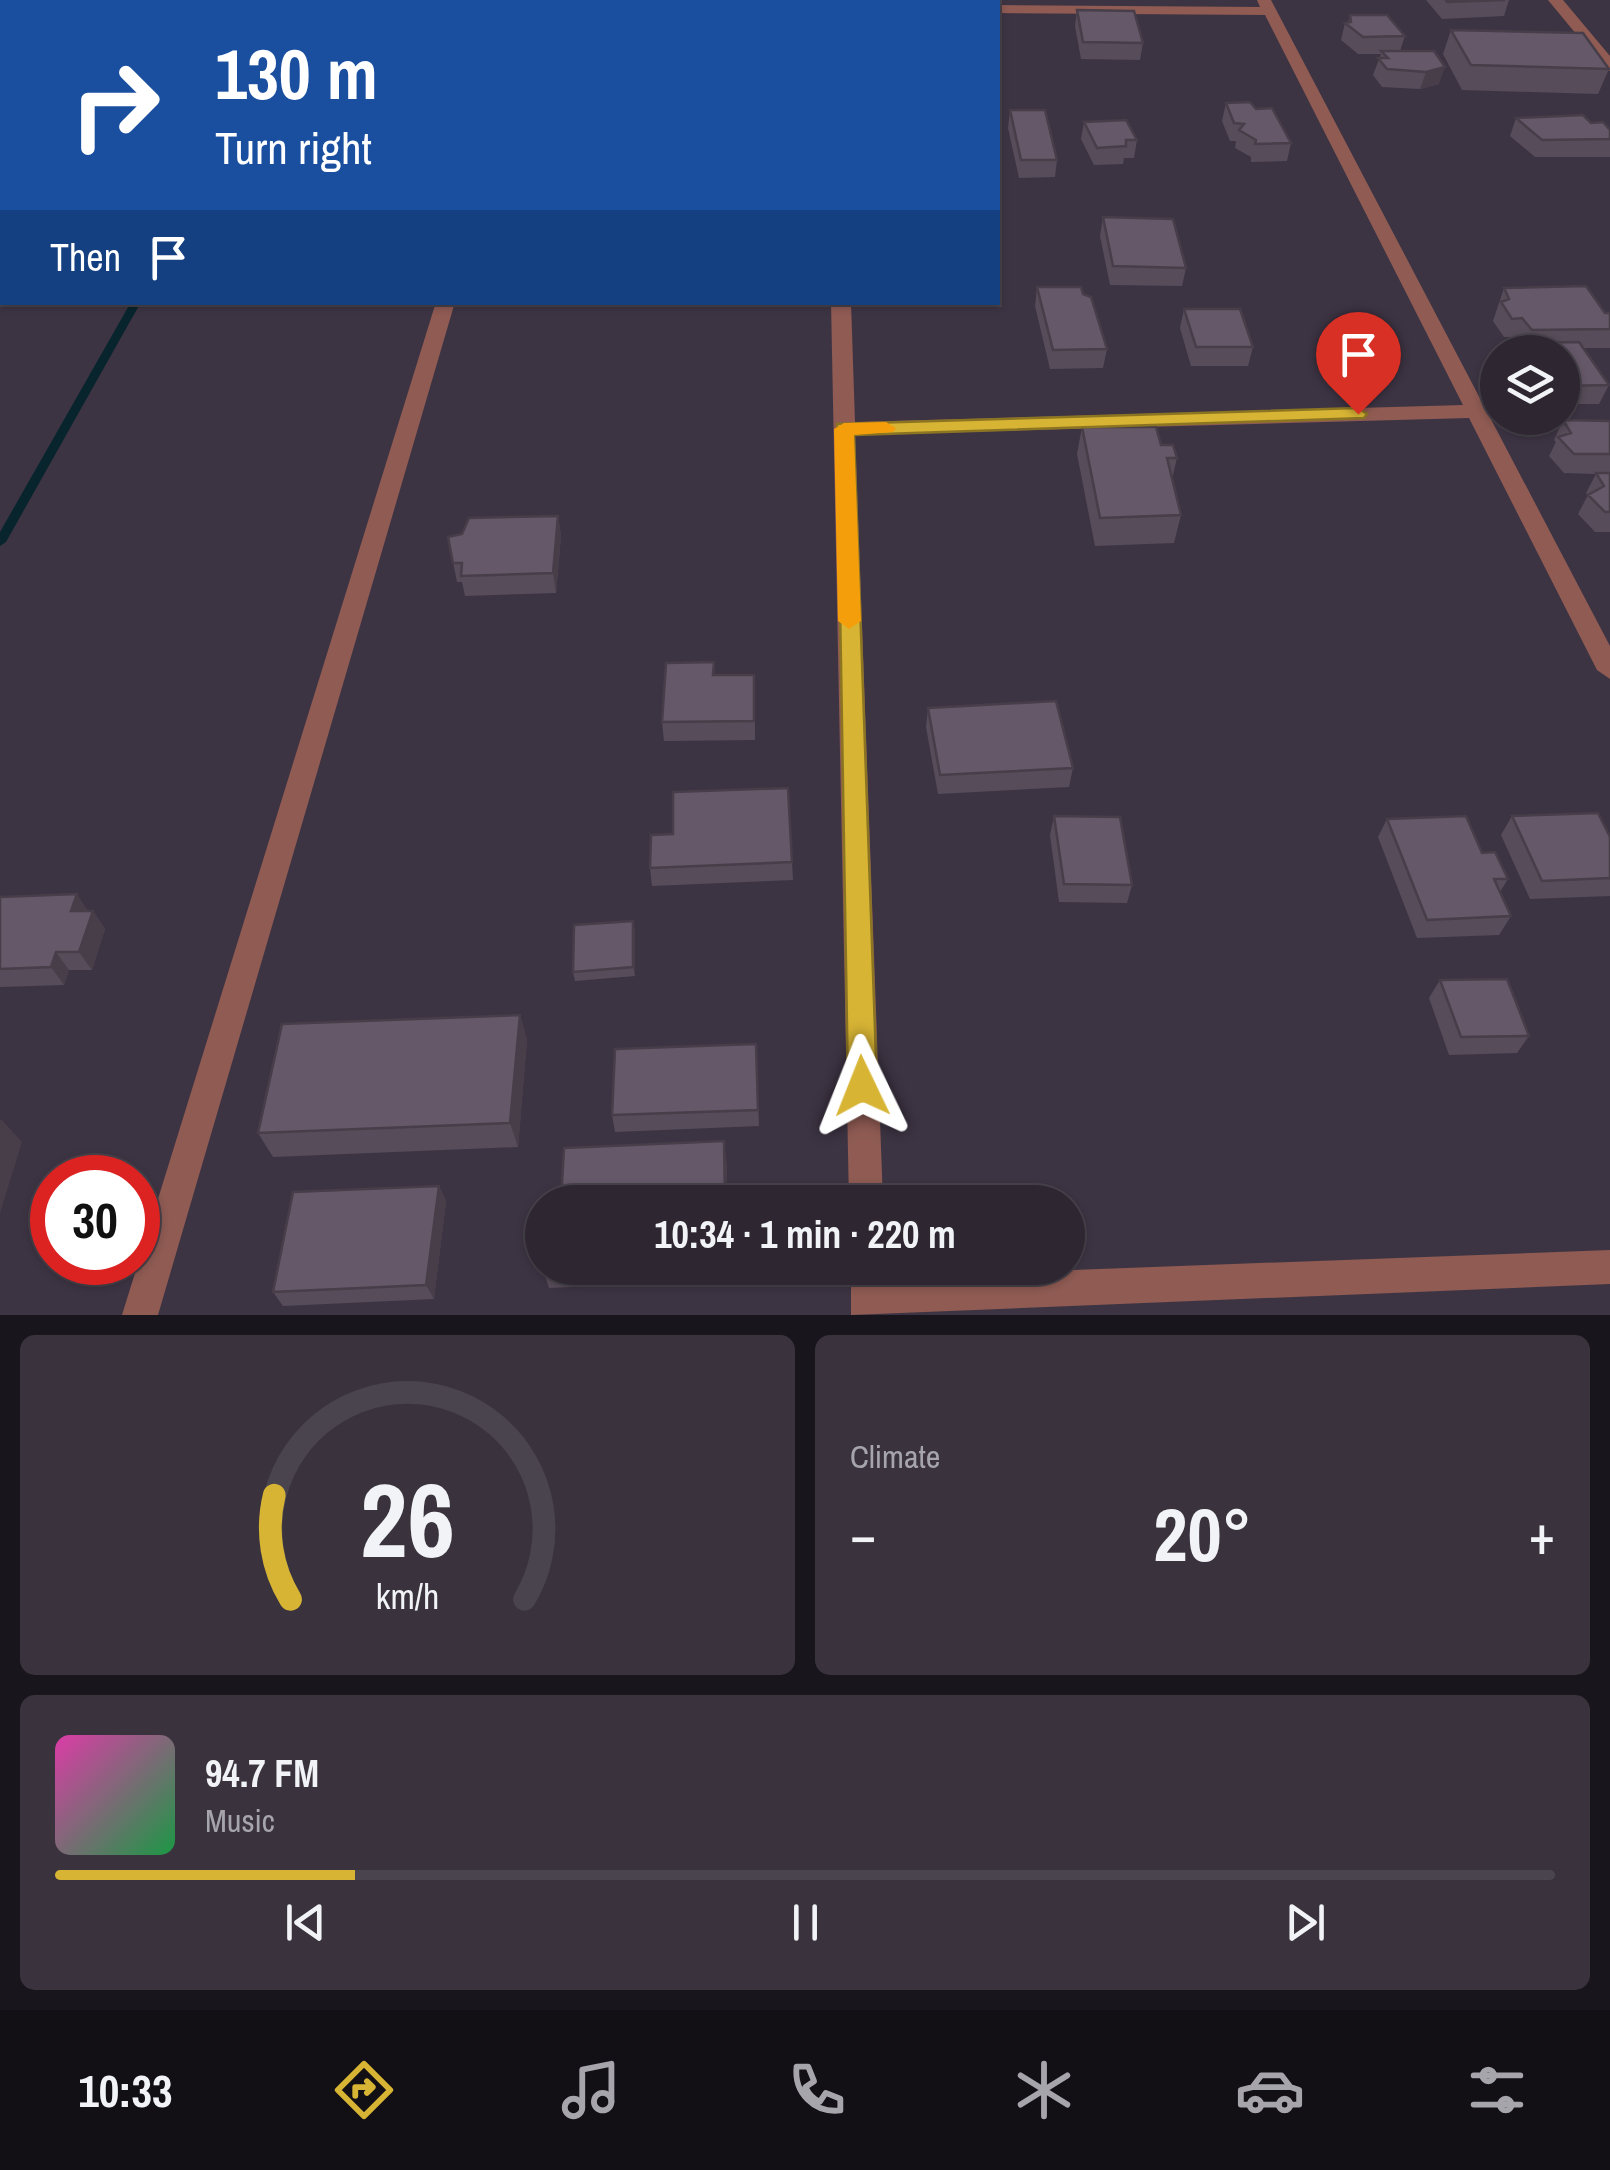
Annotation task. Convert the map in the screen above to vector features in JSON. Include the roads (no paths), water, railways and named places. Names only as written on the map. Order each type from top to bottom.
[{"type":"street","points":[[1556,0],[1610,66]]},
{"type":"street","points":[[1000,9],[1267,6],[1610,670]]},
{"type":"street","points":[[140,1315],[445,305]]},
{"type":"street","points":[[840,305],[866,1185]]},
{"type":"street","points":[[844,429],[1476,410]]},
{"type":"street","points":[[868,1292],[1610,1267]]},
{"type":"waterway","points":[[0,542],[134,305]]}]
